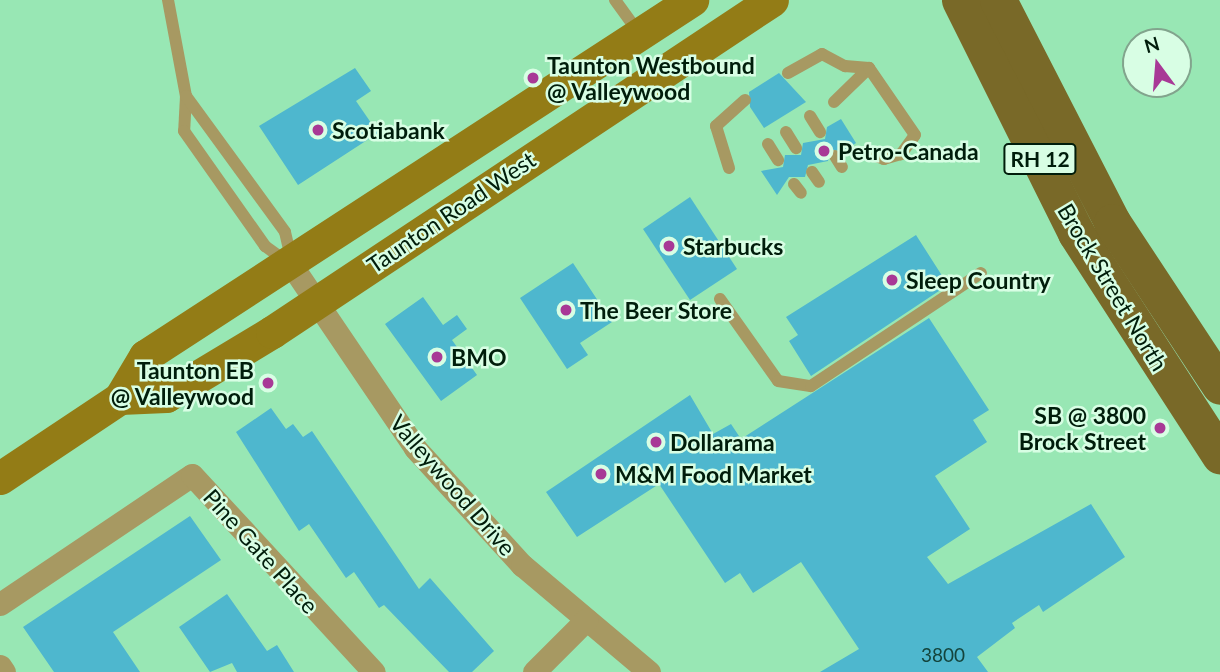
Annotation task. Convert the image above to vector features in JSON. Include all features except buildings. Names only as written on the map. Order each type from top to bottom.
[{"type":"main road","name":"Taunton Road West","points":[[0,478],[120,398],[145,356],[292,266],[692,0]]},
{"type":"main road","name":"Taunton Road West","points":[[120,398],[166,396],[315,303],[772,0]]},
{"type":"main road","name":"Brock Street North","points":[[960,0],[1076,233],[1220,456]]},
{"type":"main road","name":"RH 12","points":[[998,0],[1022,50]]},
{"type":"main road","points":[[1005,0],[1022,50]]},
{"type":"main road","name":"Brock Street North","points":[[1022,50],[1112,222],[1220,386]]},
{"type":"street","name":"Valleywood Drive","points":[[292,266],[415,448],[522,565],[649,672]]},
{"type":"street","name":"Pine Gate Place","points":[[0,604],[192,475],[374,672]]},
{"type":"street","points":[[534,672],[586,620]]},
{"type":"street","points":[[0,666],[4,672]]},
{"type":"lane","points":[[169,0],[187,96],[184,131],[265,246],[292,266]]},
{"type":"lane","points":[[615,0],[639,33]]},
{"type":"lane","points":[[788,73],[821,54],[869,68],[915,135],[901,154],[884,159],[866,152]]},
{"type":"lane","points":[[835,102],[869,68]]},
{"type":"lane","points":[[187,96],[285,232],[292,266]]},
{"type":"lane","points":[[729,168],[716,126],[745,100]]},
{"type":"lane","points":[[810,116],[820,132]]},
{"type":"lane","points":[[786,132],[796,148]]},
{"type":"lane","points":[[768,144],[778,160]]},
{"type":"lane","points":[[720,299],[778,381],[811,386],[982,273]]},
{"type":"place","name":"Taunton Westbound @ Valleywood","points":[[533,78]]},
{"type":"place","name":"Scotiabank","points":[[318,130]]},
{"type":"place","name":"Petro-Canada","points":[[824,151]]},
{"type":"place","name":"Starbucks","points":[[669,246]]},
{"type":"place","name":"Sleep Country","points":[[892,280]]},
{"type":"place","name":"The Beer Store","points":[[566,310]]},
{"type":"place","name":"BMO","points":[[437,357]]},
{"type":"place","name":"Taunton EB @ Valleywood","points":[[268,383]]},
{"type":"place","name":"SB @ 3800 Brock Street","points":[[1160,428]]},
{"type":"place","name":"Dollarama","points":[[656,442]]},
{"type":"place","name":"M&M Food Market","points":[[601,474]]}]
